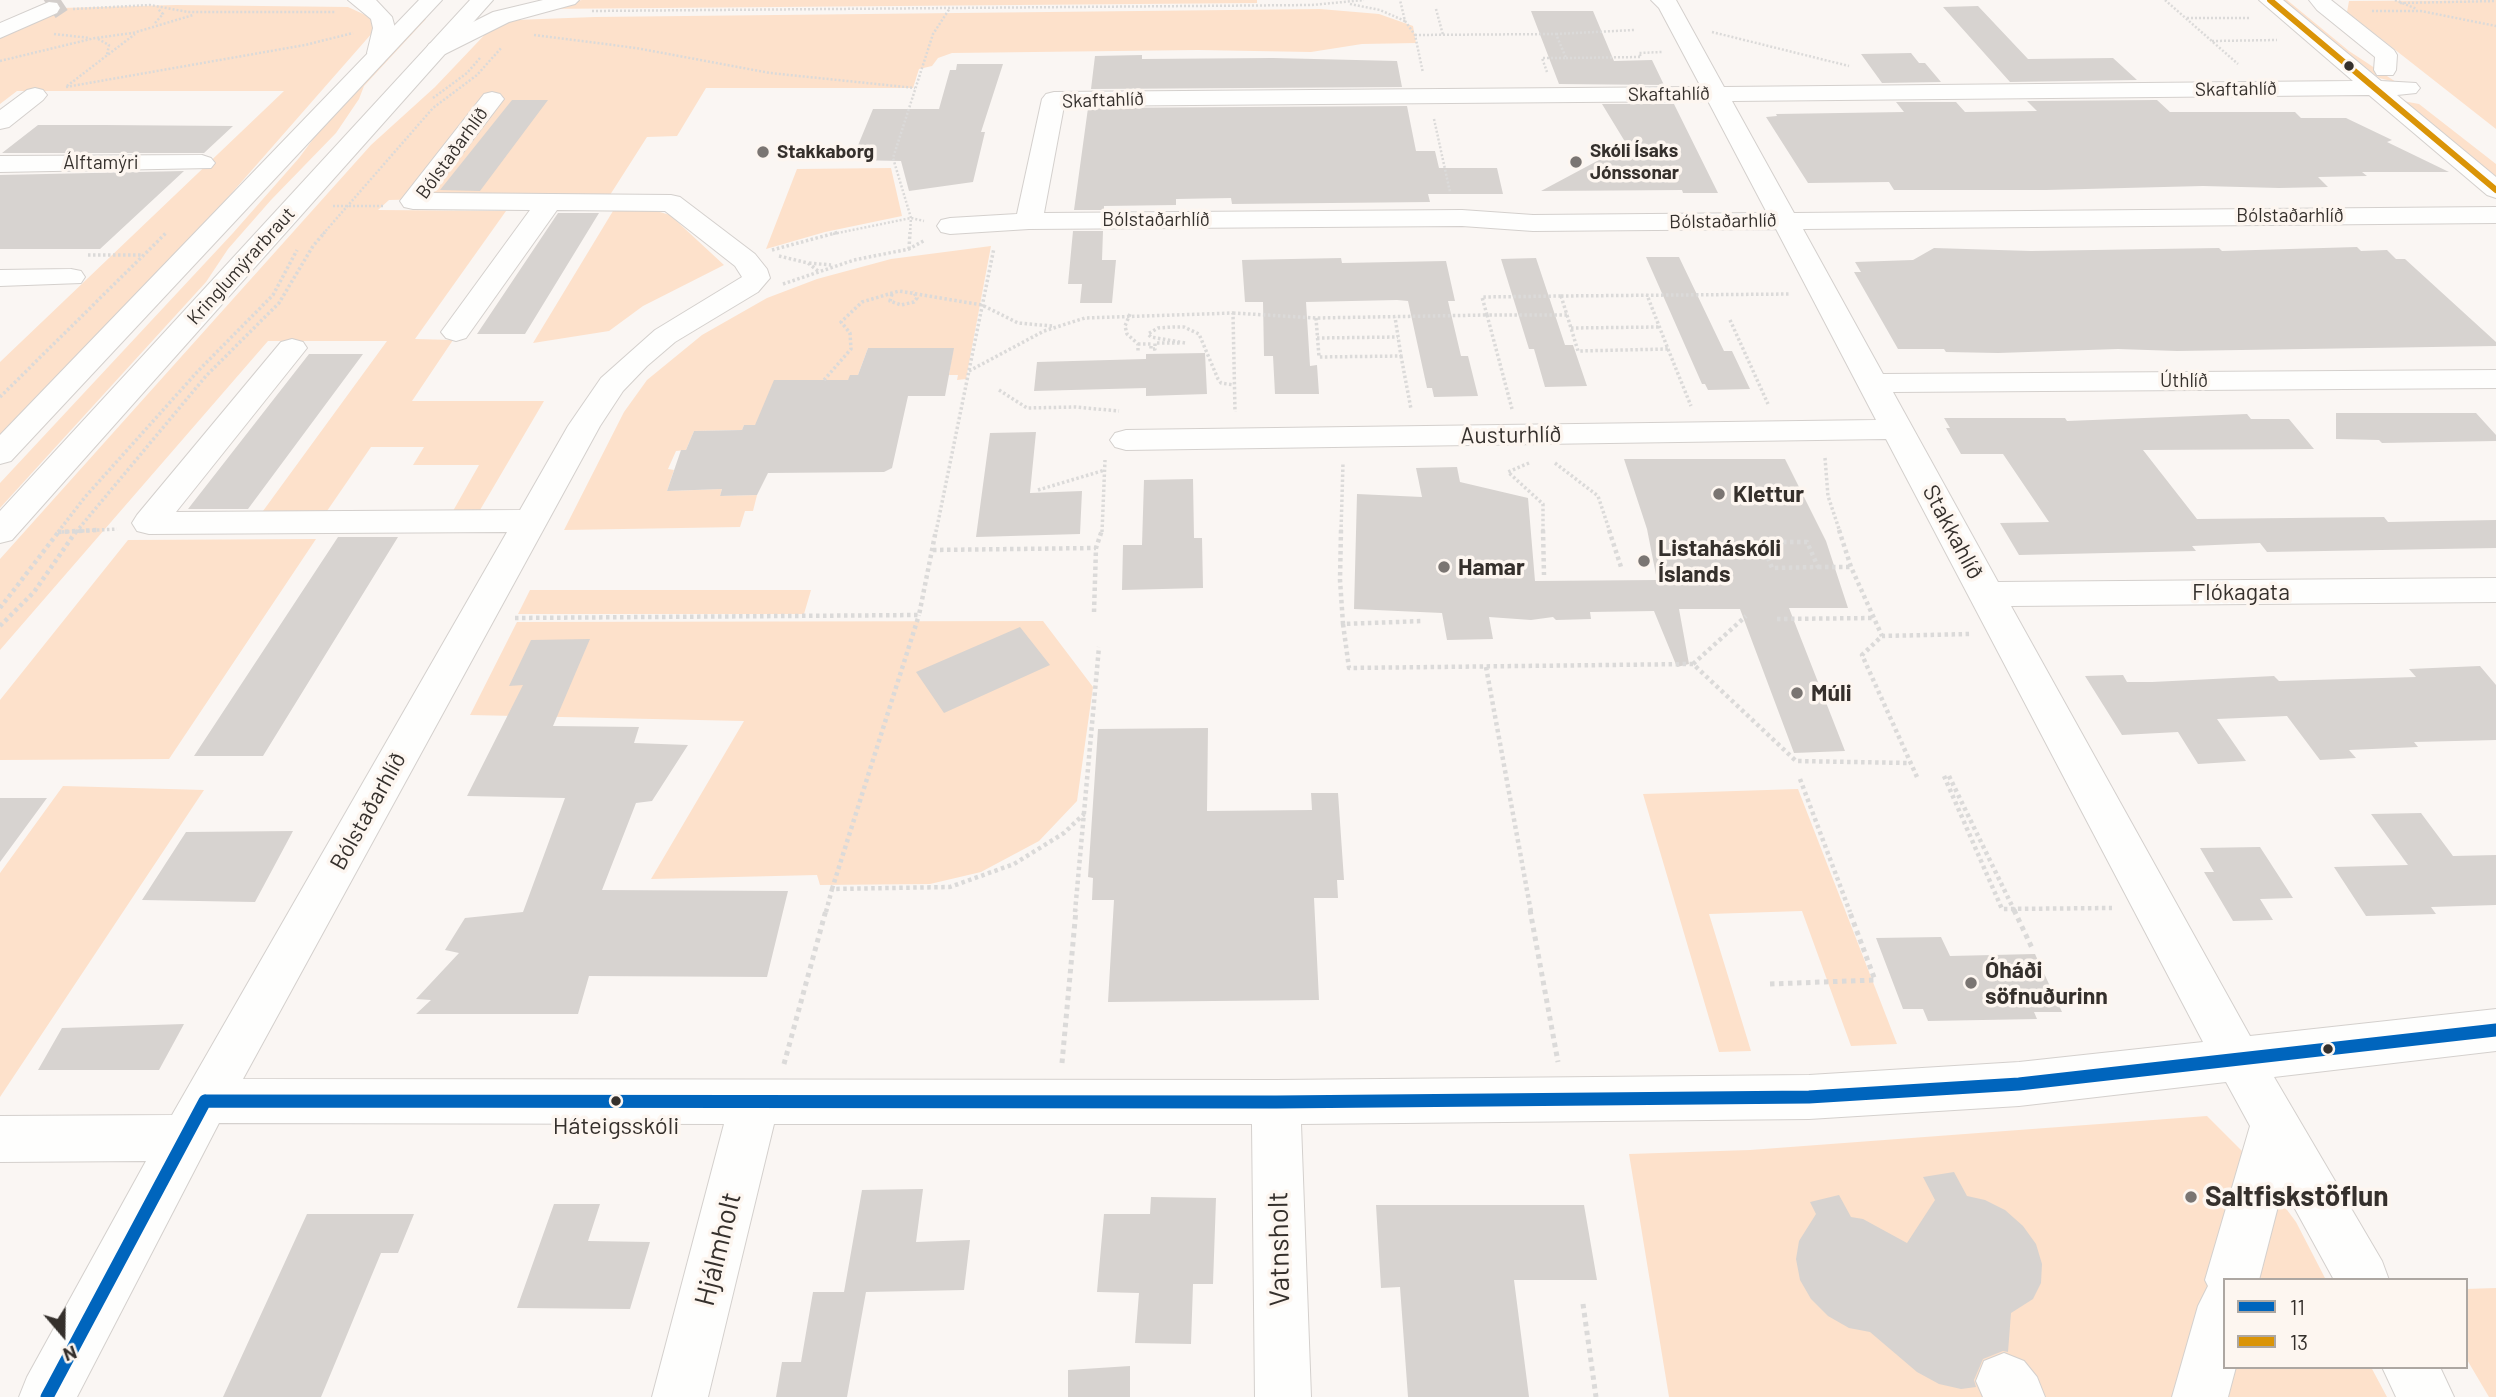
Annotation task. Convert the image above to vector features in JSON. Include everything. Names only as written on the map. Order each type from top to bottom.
[{"type":"main road","points":[[359,0],[381,17],[384,28],[378,53]]},
{"type":"main road","name":"Kringlumýrarbraut","points":[[0,454],[431,0]]},
{"type":"main road","name":"Kringlumýrarbraut","points":[[0,532],[482,0]]},
{"type":"main road","points":[[2297,0],[2496,190]]},
{"type":"main road","points":[[2320,0],[2323,6],[2386,55],[2379,79]]},
{"type":"main road","points":[[437,49],[472,29],[508,14],[574,5]]},
{"type":"main road","points":[[0,23],[49,8]]},
{"type":"main road","points":[[0,30],[49,8]]},
{"type":"main road","name":"Stakkahlíð","points":[[1671,9],[2238,1060],[2362,1278]]},
{"type":"main road","points":[[2265,9],[2379,79],[2408,88],[2447,119]]},
{"type":"main road","name":"Skaftahlíð","points":[[1029,221],[1054,99],[2268,89],[2379,79]]},
{"type":"main road","points":[[0,122],[35,95]]},
{"type":"main road","name":"Bólstaðarhlíð","points":[[412,201],[492,99]]},
{"type":"main road","name":"Álftamýri","points":[[0,164],[202,163]]},
{"type":"main road","name":"Bólstaðarhlíð","points":[[47,1397],[196,1119],[584,426],[612,384],[636,360],[665,336],[748,286],[756,278],[754,269],[745,260],[671,203],[412,201]]},
{"type":"main road","points":[[456,332],[549,202]]},
{"type":"main road","name":"Bólstaðarhlíð","points":[[950,226],[1029,221],[1462,218],[1543,223],[1777,207],[2496,215]]},
{"type":"main road","points":[[0,278],[71,277]]},
{"type":"main road","points":[[149,523],[292,348]]},
{"type":"main road","name":"Úthlíð","points":[[1872,383],[2496,379]]},
{"type":"main road","name":"Austurhlíð","points":[[1117,430],[1302,438],[1897,429]]},
{"type":"main road","points":[[1173,456],[1270,456],[1289,452],[1302,438]]},
{"type":"main road","points":[[149,523],[532,521]]},
{"type":"main road","name":"Flókagata","points":[[1986,594],[2496,590]]},
{"type":"main road","points":[[0,1139],[196,1119],[764,1100],[1276,1102],[1809,1097],[2019,1084],[2496,1030]]},
{"type":"main road","name":"Hjálmholt","points":[[680,1397],[764,1100]]},
{"type":"main road","name":"Vatnsholt","points":[[1276,1102],[1283,1397]]},
{"type":"main road","points":[[2233,1278],[2275,1123]]},
{"type":"main road","points":[[2200,1397],[2223,1313]]},
{"type":"main road","points":[[2411,1369],[2426,1397]]},
{"type":"path","points":[[1260,0],[1261,5]]},
{"type":"path","points":[[1346,4],[1364,0]]},
{"type":"path","points":[[1400,0],[1405,21],[1415,35],[1451,194]]},
{"type":"path","points":[[2165,0],[2268,89]]},
{"type":"path","points":[[2395,0],[2421,11],[2496,26]]},
{"type":"path","points":[[2400,3],[2496,1]]},
{"type":"path","points":[[574,5],[951,8],[1338,2],[1380,10],[1405,21]]},
{"type":"path","points":[[49,8],[150,5],[172,11],[338,12]]},
{"type":"path","points":[[150,5],[160,9],[163,14],[66,87],[305,45],[356,32]]},
{"type":"path","points":[[785,283],[836,266],[909,249],[911,218],[893,158],[933,34],[951,8]]},
{"type":"path","points":[[1436,9],[1443,34]]},
{"type":"path","points":[[1671,9],[1718,32],[1853,67]]},
{"type":"path","points":[[2186,18],[2265,9]]},
{"type":"path","points":[[2366,11],[2421,11]]},
{"type":"path","points":[[0,61],[146,28],[182,16],[218,12]]},
{"type":"path","points":[[1415,35],[1608,33],[1606,30],[1634,30]]},
{"type":"path","points":[[50,32],[64,37],[96,38],[109,45],[107,55]]},
{"type":"path","points":[[527,34],[636,48],[770,73],[915,88]]},
{"type":"path","points":[[1556,34],[1566,58]]},
{"type":"path","points":[[2212,41],[2287,40]]},
{"type":"path","points":[[0,626],[34,592],[74,531],[206,376],[279,303],[296,278],[306,256],[348,206],[433,108],[484,69],[505,43]]},
{"type":"path","points":[[1556,95],[1542,58],[1641,57],[1639,52],[1647,52]]},
{"type":"path","points":[[425,105],[467,73],[483,55]]},
{"type":"path","points":[[335,200],[330,206],[381,206],[412,201]]},
{"type":"path","points":[[836,266],[808,263],[764,252],[844,231],[911,218]]},
{"type":"path","points":[[764,1100],[919,615],[998,223]]},
{"type":"path","points":[[0,608],[85,497],[198,371],[273,295],[301,242]]},
{"type":"path","points":[[808,263],[818,271]]},
{"type":"path","points":[[893,293],[889,297],[894,304],[908,304],[918,298],[913,291]]},
{"type":"path","points":[[824,380],[851,349],[850,334],[841,321],[862,302],[893,293],[913,291],[982,306],[1018,323],[1057,326]]},
{"type":"path","points":[[1622,570],[1598,496],[1519,435],[1482,297],[1824,293]]},
{"type":"path","points":[[1647,295],[1689,402]]},
{"type":"path","points":[[1561,296],[1578,351],[1668,349]]},
{"type":"path","points":[[969,371],[1057,326],[1092,317],[1233,313],[1315,318],[1567,315]]},
{"type":"path","points":[[1233,313],[1235,419]]},
{"type":"path","points":[[1130,314],[1125,326],[1127,334],[1138,344],[1152,344],[1151,349],[1155,349],[1155,343],[1185,343],[1151,337],[1148,334],[1158,328],[1173,327],[1199,334],[1218,379],[1221,383],[1234,384]]},
{"type":"path","points":[[1395,317],[1411,409]]},
{"type":"path","points":[[1315,318],[1319,356],[1401,356]]},
{"type":"path","points":[[1730,320],[1768,405]]},
{"type":"path","points":[[1571,328],[1659,327]]},
{"type":"path","points":[[1317,338],[1398,337]]},
{"type":"path","points":[[1138,344],[1138,351]]},
{"type":"path","points":[[0,388],[9,388]]},
{"type":"path","points":[[999,390],[1027,408],[1074,407],[1113,412]]},
{"type":"path","points":[[1094,612],[1096,548],[1102,534],[1105,470],[1117,430],[1113,412]]},
{"type":"path","points":[[1113,412],[1117,430]]},
{"type":"path","points":[[1813,430],[1827,462],[1828,496],[1851,567],[1882,636]]},
{"type":"path","points":[[1344,437],[1340,580],[1349,668],[1693,664],[1746,616]]},
{"type":"path","points":[[1544,575],[1543,504],[1508,472],[1546,456]]},
{"type":"path","points":[[1038,489],[1105,470]]},
{"type":"path","points":[[58,531],[110,530],[149,523]]},
{"type":"path","points":[[1818,567],[1807,542],[1762,542],[1772,568],[1851,567]]},
{"type":"path","points":[[933,550],[1096,548]]},
{"type":"path","points":[[509,618],[919,615]]},
{"type":"path","points":[[1777,619],[1874,618]]},
{"type":"path","points":[[1343,624],[1423,621]]},
{"type":"path","points":[[1916,777],[1862,655],[1882,636],[2007,634]]},
{"type":"path","points":[[1059,1102],[1099,647]]},
{"type":"path","points":[[1693,664],[1796,761],[1910,763]]},
{"type":"path","points":[[1486,667],[1565,1100]]},
{"type":"path","points":[[2033,950],[2013,909],[1946,776],[2002,909],[2013,909],[2064,909]]},
{"type":"path","points":[[1770,984],[1874,979],[1800,779]]},
{"type":"path","points":[[832,889],[950,887],[1014,864],[1064,833],[1084,814]]},
{"type":"path","points":[[1583,1304],[1596,1397]]},
{"type":"shaded area","points":[[582,0],[1257,0],[1257,3],[538,9]]},
{"type":"shaded area","points":[[2280,0],[2287,0],[2349,51],[2396,82],[2379,78]]},
{"type":"shaded area","points":[[2496,0],[2496,129],[2347,12],[2349,1]]},
{"type":"shaded area","points":[[176,5],[348,7],[374,19],[373,32],[95,349],[0,445],[0,362],[284,91],[17,91],[0,104],[0,34],[61,8]]},
{"type":"shaded area","points":[[1320,9],[1379,14],[1413,26],[1416,43],[1362,44],[1311,52],[1198,50],[952,53],[938,58],[932,66],[919,69],[913,88],[706,88],[677,136],[647,137],[610,195],[389,200],[378,210],[506,211],[415,339],[453,340],[412,401],[544,401],[480,510],[453,511],[479,465],[413,465],[424,447],[371,447],[327,511],[263,511],[387,341],[268,341],[0,650],[0,559],[371,145],[435,87],[493,26],[515,20],[595,17]]},
{"type":"shaded area","points":[[417,19],[426,19],[364,86],[359,99],[336,133],[271,200],[228,249],[206,282],[0,508],[0,483],[233,233],[299,158],[334,111]]},
{"type":"shaded area","points":[[2403,101],[2419,104],[2496,164],[2496,178]]},
{"type":"shaded area","points":[[891,168],[902,216],[825,232],[766,249],[797,169]]},
{"type":"shaded area","points":[[653,210],[670,215],[724,265],[643,306],[609,331],[533,343],[613,211]]},
{"type":"shaded area","points":[[991,246],[966,379],[957,380],[958,375],[949,375],[953,348],[868,348],[858,375],[755,425],[744,425],[742,430],[694,431],[686,450],[676,451],[668,469],[674,470],[667,491],[722,489],[720,496],[757,495],[753,511],[745,511],[740,527],[564,530],[624,412],[647,380],[702,335],[767,298],[817,279],[891,259]]},
{"type":"shaded area","points":[[316,539],[169,759],[0,760],[0,700],[128,540]]},
{"type":"shaded area","points":[[530,590],[811,590],[804,614],[518,614]]},
{"type":"shaded area","points":[[1043,621],[1093,687],[1077,801],[1039,841],[981,872],[930,884],[820,885],[817,875],[651,879],[744,721],[470,715],[517,622]]},
{"type":"shaded area","points":[[63,786],[204,790],[0,1097],[0,873]]},
{"type":"shaded area","points":[[1798,789],[1897,1044],[1851,1046],[1802,911],[1709,914],[1751,1051],[1719,1052],[1643,794]]},
{"type":"shaded area","points":[[2207,1116],[2247,1156],[2296,1222],[2325,1278],[2223,1278],[2223,1369],[2372,1369],[2387,1397],[1669,1397],[1629,1154],[1750,1150]]},
{"type":"shaded area","points":[[2496,1288],[2496,1397],[2489,1397],[2468,1361],[2468,1289]]},
{"type":"building","points":[[1978,6],[2028,59],[2113,58],[2137,80],[2010,82],[1943,7]]},
{"type":"building","points":[[1531,11],[1593,11],[1614,61],[1652,60],[1664,85],[1559,84]]},
{"type":"building","points":[[1911,53],[1919,63],[1925,63],[1941,82],[1882,83],[1861,54]]},
{"type":"building","points":[[1142,55],[1142,59],[1397,61],[1402,87],[1091,89],[1095,56]]},
{"type":"building","points":[[957,64],[1003,64],[981,132],[985,132],[973,182],[909,191],[901,161],[852,160],[873,109],[939,109],[950,70],[956,70]]},
{"type":"building","points":[[512,100],[548,100],[480,191],[440,190]]},
{"type":"building","points":[[2157,100],[2170,112],[2295,112],[2301,118],[2346,118],[2392,140],[2387,142],[2449,172],[2362,172],[2367,176],[2318,177],[2328,187],[1894,190],[1889,182],[1808,183],[1766,117],[1777,116],[1776,114],[1904,112],[1896,102],[1956,102],[1965,112],[2037,111],[2027,101]]},
{"type":"building","points":[[1602,104],[1674,104],[1718,193],[1683,193],[1682,190],[1541,191],[1627,145]]},
{"type":"building","points":[[1407,106],[1416,151],[1435,151],[1439,168],[1497,168],[1503,194],[1428,194],[1430,202],[1232,204],[1231,198],[1176,199],[1176,205],[1104,206],[1104,210],[1074,210],[1088,108]]},
{"type":"building","points":[[38,125],[233,126],[204,153],[2,153]]},
{"type":"building","points":[[184,171],[100,249],[0,249],[0,175]]},
{"type":"building","points":[[558,213],[599,213],[525,334],[477,334]]},
{"type":"building","points":[[1073,231],[1103,231],[1102,260],[1116,260],[1112,303],[1080,303],[1082,284],[1068,284]]},
{"type":"building","points":[[2357,247],[2361,251],[2387,250],[2396,259],[2405,259],[2496,342],[2496,346],[2177,351],[2118,349],[1998,353],[1898,349],[1854,272],[1861,272],[1855,262],[1913,260],[1934,248],[2031,251],[2219,248],[2222,251]]},
{"type":"building","points":[[1646,257],[1679,257],[1724,351],[1732,351],[1750,389],[1708,390],[1705,384],[1702,384]]},
{"type":"building","points":[[1341,258],[1342,263],[1446,261],[1455,301],[1448,301],[1461,356],[1468,356],[1478,396],[1434,397],[1432,388],[1427,388],[1408,301],[1397,300],[1306,302],[1310,366],[1317,365],[1319,394],[1275,394],[1273,356],[1264,356],[1263,302],[1245,302],[1242,260]]},
{"type":"building","points":[[1536,258],[1565,345],[1573,345],[1587,386],[1545,387],[1534,349],[1529,349],[1501,259]]},
{"type":"building","points":[[868,348],[954,348],[945,396],[908,396],[892,468],[884,472],[768,473],[757,495],[720,496],[722,489],[667,491],[681,450],[686,450],[694,431],[742,430],[744,425],[755,425],[774,380],[848,380],[850,375],[858,375]]},
{"type":"building","points":[[1205,353],[1207,394],[1146,396],[1146,388],[1034,391],[1037,362],[1146,359],[1146,354]]},
{"type":"building","points":[[309,354],[363,354],[248,509],[188,509]]},
{"type":"building","points":[[2336,413],[2476,413],[2496,435],[2496,441],[2382,443],[2379,440],[2336,439]]},
{"type":"building","points":[[2247,414],[2251,419],[2289,419],[2314,449],[2143,450],[2197,519],[2384,517],[2388,522],[2496,520],[2496,548],[2267,552],[2260,543],[2192,546],[2196,551],[2019,555],[2000,523],[2049,522],[2003,454],[1961,454],[1946,428],[1950,428],[1944,418],[2065,418],[2067,421]]},
{"type":"building","points":[[1036,432],[1030,493],[1082,491],[1080,534],[976,537],[990,433]]},
{"type":"building","points":[[1624,459],[1785,459],[1826,541],[1848,608],[1789,608],[1845,751],[1794,753],[1740,609],[1679,609],[1689,664],[1677,667],[1654,611],[1590,612],[1591,619],[1556,620],[1553,617],[1531,620],[1489,617],[1493,639],[1447,640],[1442,613],[1354,609],[1357,494],[1422,497],[1416,468],[1457,467],[1460,482],[1528,498],[1535,581],[1657,580],[1647,529]]},
{"type":"building","points":[[1193,479],[1194,538],[1202,538],[1203,588],[1122,590],[1123,545],[1142,545],[1144,480]]},
{"type":"building","points":[[338,537],[398,537],[263,756],[194,756]]},
{"type":"building","points":[[1020,627],[1050,665],[944,713],[916,672]]},
{"type":"building","points":[[590,639],[553,726],[639,727],[634,743],[688,745],[652,801],[636,803],[602,890],[788,891],[767,977],[589,976],[578,1014],[416,1014],[431,1000],[416,999],[459,953],[445,950],[465,918],[523,912],[565,798],[467,796],[523,685],[509,686],[531,640]]},
{"type":"building","points":[[2480,666],[2496,685],[2496,740],[2414,742],[2418,747],[2349,750],[2356,758],[2320,760],[2287,716],[2217,719],[2246,761],[2198,764],[2178,732],[2122,735],[2085,676],[2123,675],[2127,682],[2274,676],[2279,681],[2416,677],[2409,669]]},
{"type":"building","points":[[1208,728],[1207,811],[1312,810],[1311,793],[1338,793],[1344,880],[1337,880],[1338,898],[1314,898],[1319,1000],[1108,1002],[1114,900],[1092,900],[1093,878],[1088,877],[1098,729]]},
{"type":"building","points":[[0,798],[47,798],[0,862]]},
{"type":"building","points":[[2421,813],[2453,856],[2496,855],[2496,905],[2431,907],[2436,914],[2366,916],[2334,867],[2408,865],[2371,814]]},
{"type":"building","points":[[293,831],[255,902],[142,900],[186,832]]},
{"type":"building","points":[[2260,847],[2293,898],[2260,899],[2273,920],[2233,921],[2204,872],[2214,872],[2200,848]]},
{"type":"building","name":"Óháði söfnuðurinn","points":[[1941,937],[1950,956],[2035,954],[2062,1012],[2034,1012],[2037,1019],[1928,1021],[1923,1009],[1903,1009],[1876,938]]},
{"type":"building","points":[[184,1024],[159,1070],[38,1070],[62,1028]]},
{"type":"building","points":[[1954,1172],[1967,1196],[1985,1200],[2005,1210],[2023,1226],[2036,1244],[2042,1264],[2041,1283],[2033,1299],[2011,1313],[2008,1352],[2003,1351],[1983,1359],[1974,1380],[1976,1387],[1961,1389],[1939,1384],[1917,1372],[1870,1332],[1849,1328],[1828,1316],[1811,1299],[1800,1280],[1796,1259],[1799,1241],[1816,1214],[1810,1202],[1839,1195],[1851,1217],[1863,1219],[1907,1243],[1935,1200],[1923,1177]]},
{"type":"building","points":[[923,1189],[916,1242],[970,1240],[964,1290],[866,1292],[847,1397],[776,1397],[782,1362],[801,1362],[813,1292],[844,1292],[862,1190]]},
{"type":"building","points":[[1151,1197],[1216,1198],[1213,1284],[1193,1284],[1191,1344],[1135,1343],[1139,1293],[1097,1292],[1104,1214],[1150,1214]]},
{"type":"building","points":[[554,1204],[600,1204],[588,1241],[650,1242],[630,1309],[517,1308]]},
{"type":"building","points":[[1376,1205],[1584,1205],[1597,1280],[1514,1280],[1529,1397],[1408,1397],[1400,1287],[1381,1288]]},
{"type":"building","points":[[307,1214],[414,1214],[398,1253],[381,1253],[321,1397],[223,1397]]},
{"type":"building","points":[[1130,1366],[1130,1397],[1068,1397],[1068,1370]]},
{"type":"tunnel","points":[[49,8],[61,0]]},
{"type":"transit line","name":"13","points":[[2270,0],[2496,190]]},
{"type":"transit line","name":"11","points":[[205,1101],[1276,1102],[1809,1097],[2019,1084],[2496,1030]]},
{"type":"transit line","name":"11","points":[[47,1397],[205,1101]]},
{"type":"place","name":"Stakkaborg","points":[[763,152]]},
{"type":"place","name":"Skóli Ísaks Jónssonar","points":[[1576,162]]},
{"type":"place","name":"Klettur","points":[[1719,494]]},
{"type":"place","name":"Listaháskóli Íslands","points":[[1644,561]]},
{"type":"place","name":"Hamar","points":[[1444,567]]},
{"type":"place","name":"Múli","points":[[1797,693]]},
{"type":"place","name":"Óháði söfnuðurinn","points":[[1971,983]]},
{"type":"place","name":"Háteigsskóli","points":[[616,1101]]},
{"type":"place","name":"Saltfiskstöflun","points":[[2191,1197]]}]
